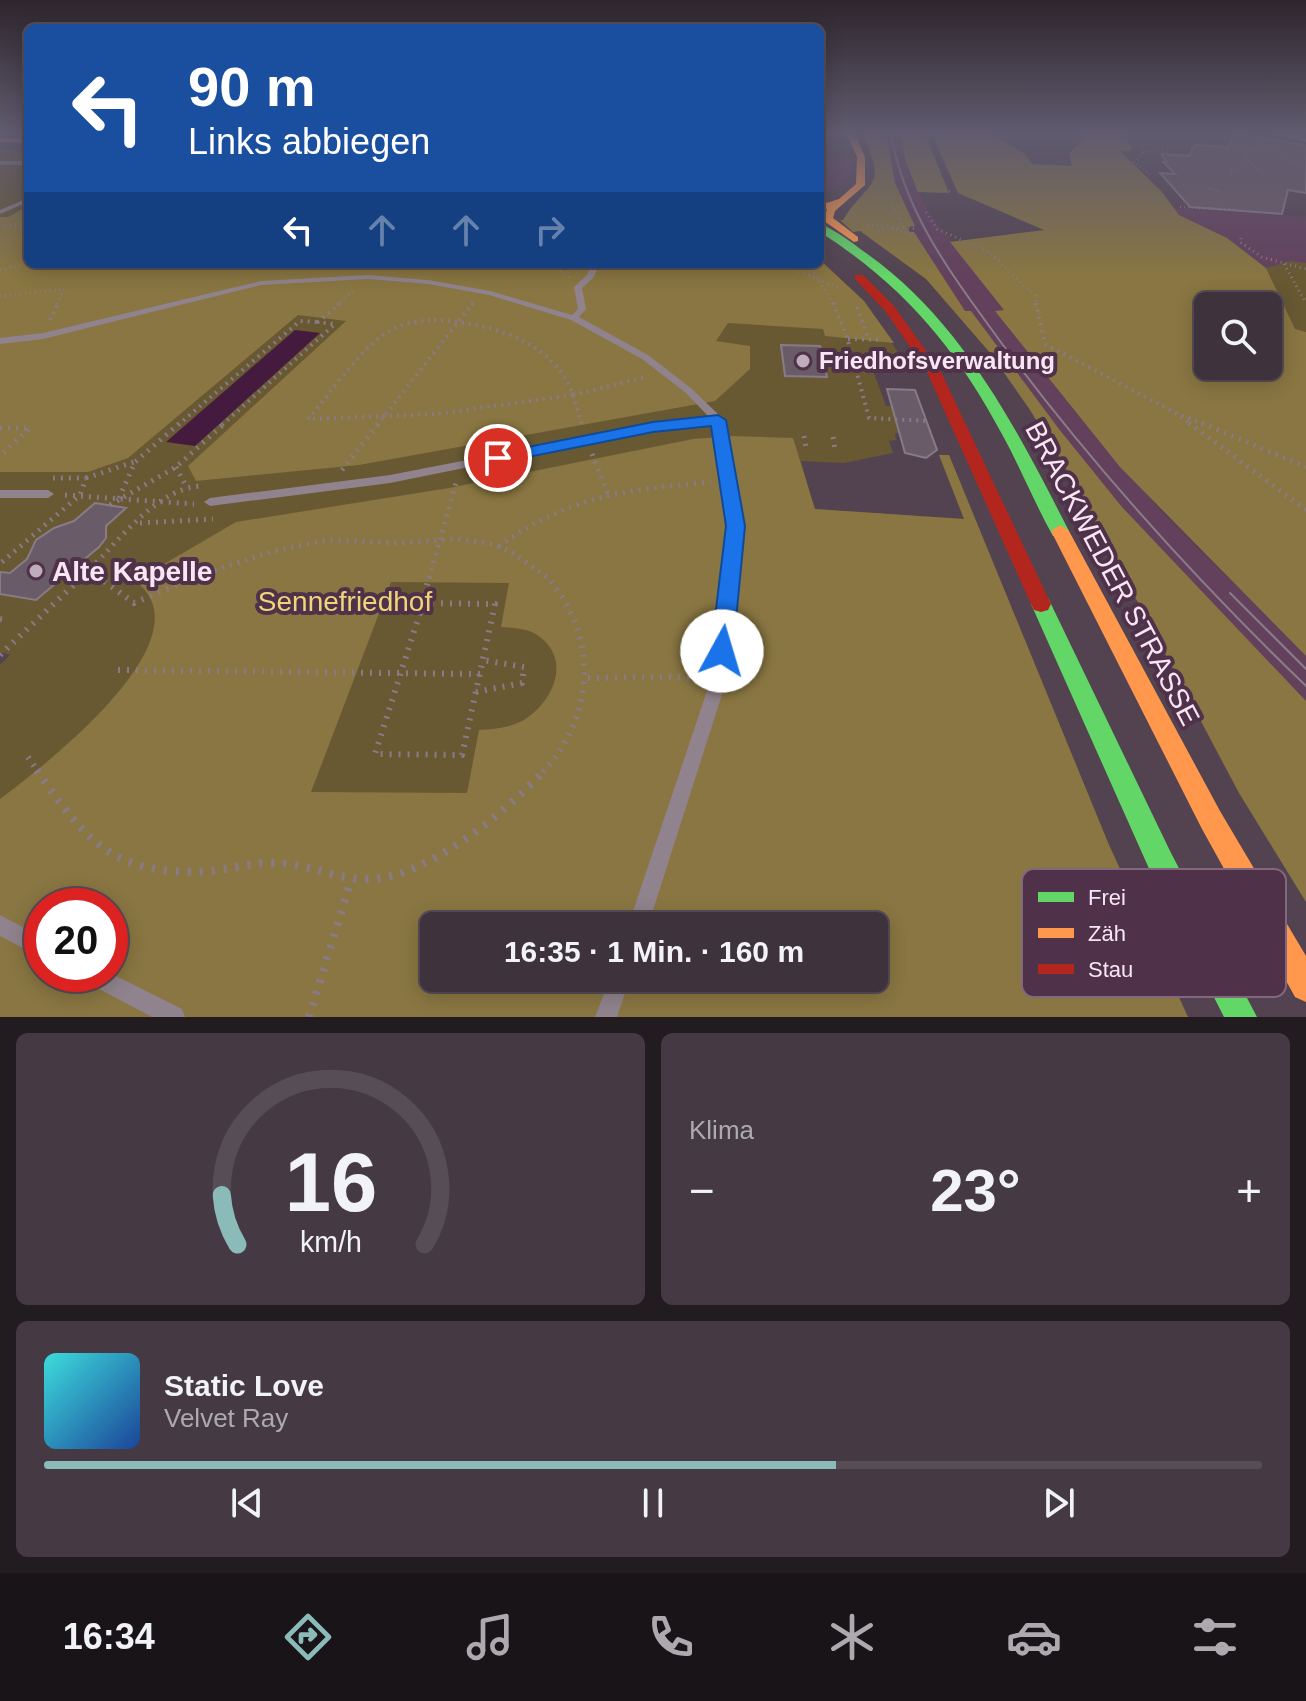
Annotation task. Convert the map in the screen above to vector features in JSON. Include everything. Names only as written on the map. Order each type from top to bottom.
[{"type":"main road","points":[[824,196],[846,189],[857,181]]},
{"type":"main road","points":[[863,181],[831,210],[828,219],[898,270],[913,298]]},
{"type":"main road","points":[[824,206],[842,201]]},
{"type":"main road","name":"BRACKWEDER STRASSE","points":[[824,230],[859,252],[913,298],[955,347],[980,384],[1239,869]]},
{"type":"main road","points":[[824,249],[859,277],[890,309],[934,372],[1164,869]]},
{"type":"main road","name":"BRACKWEDER STRASSE","points":[[1286,951],[1306,986]]},
{"type":"main road","points":[[1231,997],[1241,1017]]},
{"type":"lane","points":[[0,212],[24,202]]},
{"type":"lane","points":[[574,318],[582,309],[578,287],[594,268]]},
{"type":"lane","points":[[0,341],[43,336],[261,283],[368,277],[428,282],[482,292],[574,318],[624,344],[665,372],[718,420],[735,526],[718,682],[643,912]]},
{"type":"lane","points":[[210,502],[338,487],[671,424],[718,420]]},
{"type":"lane","points":[[0,494],[48,494]]},
{"type":"lane","points":[[0,925],[24,938]]},
{"type":"lane","points":[[126,992],[174,1017]]},
{"type":"lane","points":[[606,1017],[615,992]]},
{"type":"path","points":[[876,181],[903,227]]},
{"type":"path","points":[[1209,188],[1221,192]]},
{"type":"path","points":[[917,190],[952,191]]},
{"type":"path","points":[[1180,207],[1238,210]]},
{"type":"path","points":[[926,212],[937,229],[966,239],[989,252],[1035,296],[1045,344],[1174,412],[1306,467]]},
{"type":"path","points":[[0,225],[24,225]]},
{"type":"path","points":[[918,229],[891,229],[919,238]]},
{"type":"path","points":[[1241,238],[1240,242],[1254,253],[1306,269]]},
{"type":"path","points":[[0,270],[24,264]]},
{"type":"path","points":[[1284,264],[1306,303]]},
{"type":"path","points":[[792,268],[826,281],[848,295]]},
{"type":"path","points":[[812,268],[833,298],[848,339],[869,418],[936,421]]},
{"type":"path","points":[[318,322],[368,277]]},
{"type":"path","points":[[0,296],[64,289],[43,336]]},
{"type":"path","points":[[338,487],[340,473],[482,292]]},
{"type":"path","points":[[848,339],[869,340],[854,301]]},
{"type":"path","points":[[86,478],[135,462],[300,321],[335,324],[176,467],[110,505]]},
{"type":"path","points":[[608,494],[572,394],[553,360],[533,345],[512,336],[460,321],[410,323],[386,334],[308,419],[466,412],[572,394],[665,372]]},
{"type":"path","points":[[1174,412],[1306,510]]},
{"type":"path","points":[[0,428],[30,428],[0,456]]},
{"type":"path","points":[[804,436],[806,448]]},
{"type":"path","points":[[833,437],[835,449]]},
{"type":"path","points":[[119,498],[135,462]]},
{"type":"path","points":[[176,467],[186,486]]},
{"type":"path","points":[[499,546],[543,515],[608,494],[728,480]]},
{"type":"path","points":[[423,603],[495,604],[462,755],[375,754],[423,603],[438,539],[456,483]]},
{"type":"path","points":[[48,494],[158,503],[210,502]]},
{"type":"path","points":[[2,562],[80,495]]},
{"type":"path","points":[[0,655],[158,503]]},
{"type":"path","points":[[28,757],[63,807],[105,852],[151,869],[208,871],[262,863],[311,866],[351,880],[396,875],[465,838],[529,787],[565,744],[580,715],[588,678],[583,642],[571,607],[551,578],[526,559],[499,546],[463,539],[408,543],[350,539],[313,542],[186,579],[134,603],[89,570]]},
{"type":"path","points":[[476,692],[522,683],[524,667],[483,660]]},
{"type":"path","points":[[118,670],[480,674]]},
{"type":"path","points":[[588,678],[678,677],[718,682]]},
{"type":"path","points":[[309,1017],[351,880]]},
{"type":"shaded area","points":[[824,181],[843,181],[824,190]]},
{"type":"shaded area","points":[[913,181],[929,212],[1005,311],[996,311],[1160,510],[1306,656],[1306,701],[1122,507],[971,312],[965,311],[914,232],[910,232],[907,226],[915,225],[895,183]]},
{"type":"shaded area","points":[[1174,208],[1306,217],[1306,332],[1282,303],[1282,292],[1272,292],[1227,238],[1179,215]]},
{"type":"shaded area","points":[[295,330],[320,333],[195,446],[166,442]]},
{"type":"green space","name":"Sennefriedhof","points":[[0,181],[24,181],[24,268],[824,268],[824,264],[864,301],[907,366],[871,365],[886,406],[923,409],[932,435],[895,433],[896,440],[889,441],[893,453],[844,463],[801,461],[814,509],[964,519],[939,455],[949,455],[1120,869],[1022,869],[1022,997],[1179,997],[1188,1017],[0,1017],[0,665],[10,655],[0,652]]},
{"type":"green space","points":[[895,181],[915,226],[907,227],[914,232],[965,311],[971,311],[1122,507],[1306,701],[1306,902],[1239,793],[1074,482],[1030,410],[991,354],[926,279],[860,231],[853,232],[840,220],[872,183]]},
{"type":"green space","points":[[914,181],[944,181],[949,193],[918,192]]},
{"type":"green space","points":[[953,181],[1151,181],[1179,215],[1227,238],[1266,268],[1277,292],[1194,292],[1194,380],[1282,380],[1282,302],[1295,329],[1306,332],[1306,656],[1120,467],[995,311],[1004,310],[950,242],[1044,230],[958,193]]},
{"type":"green space","points":[[24,208],[24,268],[824,268],[824,264],[864,301],[894,343],[825,336],[823,329],[728,323],[716,341],[750,346],[750,369],[715,401],[359,465],[196,481],[188,466],[346,321],[298,315],[128,458],[88,472],[0,472],[0,217],[8,217]]},
{"type":"green space","points":[[1291,261],[1306,263],[1306,332],[1295,330],[1282,302],[1282,292],[1277,292],[1266,268]]},
{"type":"green space","points":[[733,436],[793,438],[815,509],[964,519],[939,455],[949,455],[1120,869],[1022,869],[1022,997],[1179,997],[1188,1017],[0,1017],[0,799],[82,731],[137,666],[152,634],[153,605],[135,581],[236,522],[449,488],[693,439]],"holes":[[[391,582],[509,583],[501,627],[529,631],[548,645],[554,656],[555,681],[542,704],[522,721],[506,727],[479,730],[467,793],[311,792]]]},
{"type":"building","points":[[1167,181],[1306,181],[1306,193],[1288,190],[1282,214],[1190,207]]},
{"type":"building","name":"Friedhofsverwaltung","points":[[781,345],[820,346],[827,377],[785,376]]},
{"type":"building","points":[[887,389],[915,390],[937,450],[926,458],[905,453]]},
{"type":"building","name":"Alte Kapelle","points":[[95,503],[126,508],[106,526],[106,538],[99,547],[36,600],[0,594],[0,572],[10,573],[27,559],[36,540],[54,528],[74,521]]},
{"type":"tram line","points":[[904,181],[933,244],[1035,387],[1146,520],[1306,686]]},
{"type":"tram line","points":[[1230,593],[1306,669]]},
{"type":"traffic: fast","points":[[824,230],[891,278],[913,298],[958,350],[996,408],[1060,531]]},
{"type":"traffic: fast","points":[[1041,604],[1164,869]]},
{"type":"traffic: fast","points":[[1231,997],[1241,1017]]},
{"type":"traffic: slow","points":[[824,206],[842,201],[860,181]]},
{"type":"traffic: slow","points":[[842,201],[831,210],[828,219],[854,239]]},
{"type":"traffic: slow","points":[[1060,531],[1239,869]]},
{"type":"traffic: slow","points":[[1286,951],[1306,986]]},
{"type":"traffic: jam","points":[[859,277],[890,309],[934,372],[1041,604]]},
{"type":"place","name":"Friedhofsverwaltung","points":[[803,361]]},
{"type":"place","name":"Alte Kapelle","points":[[36,571]]},
{"type":"route","points":[[498,458],[653,427],[718,420],[735,526],[722,651]]}]
